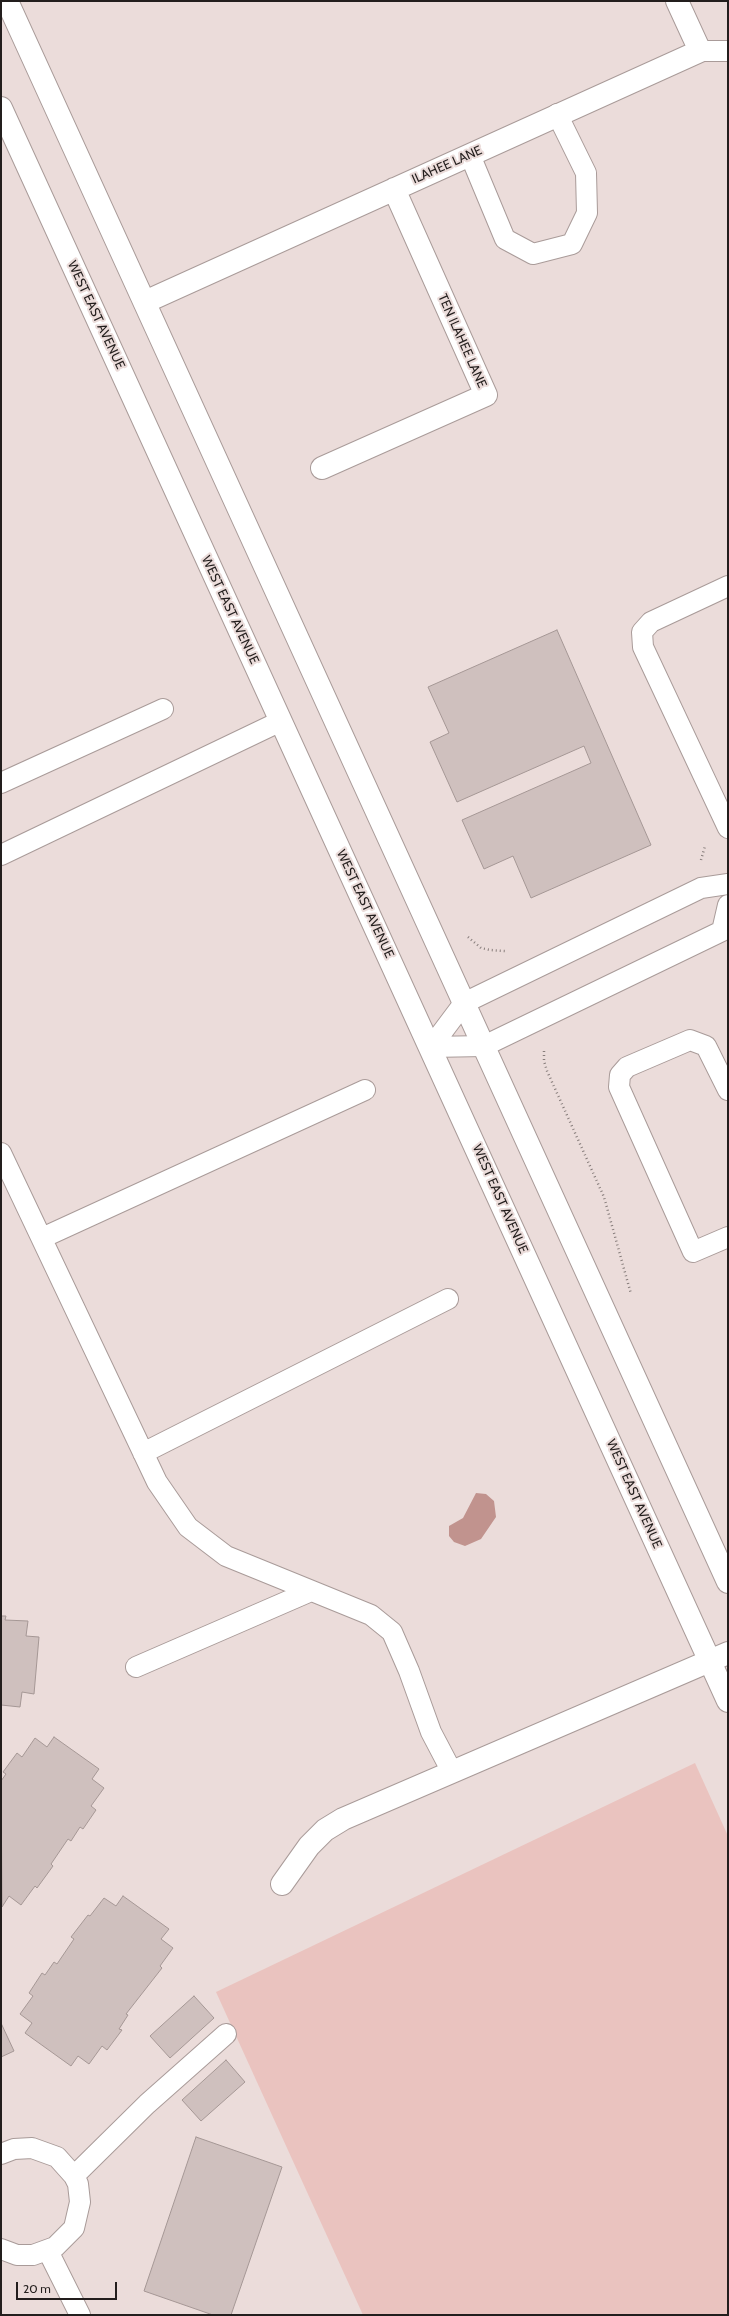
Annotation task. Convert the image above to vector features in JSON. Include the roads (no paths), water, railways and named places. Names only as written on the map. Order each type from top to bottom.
[{"type":"main road","points":[[7,1],[728,1582]]},
{"type":"main road","points":[[677,1],[700,51]]},
{"type":"main road","name":"ILAHEE LANE","points":[[145,302],[557,114],[700,51]]},
{"type":"main road","name":"WEST EAST AVENUE","points":[[1,108],[431,1047],[719,1657],[728,1701]]},
{"type":"main road","name":"TEN ILAHEE LANE","points":[[322,468],[486,395],[394,189]]},
{"type":"main road","points":[[282,1884],[309,1846],[325,1830],[343,1819],[719,1657]]},
{"type":"lane","points":[[700,51],[728,51]]},
{"type":"lane","points":[[470,155],[505,239],[533,254],[572,244],[587,213],[586,173],[557,114]]},
{"type":"lane","points":[[728,586],[651,622],[642,632],[643,647],[728,828]]},
{"type":"lane","points":[[1,784],[163,709]]},
{"type":"lane","points":[[1,855],[281,721]]},
{"type":"lane","points":[[431,1047],[464,1003],[701,888],[728,884]]},
{"type":"lane","points":[[431,1047],[484,1046],[722,931],[728,905]]},
{"type":"lane","points":[[728,1090],[706,1046],[690,1040],[627,1067],[620,1075],[619,1087],[693,1252],[728,1237]]},
{"type":"lane","points":[[42,1238],[365,1090]]},
{"type":"lane","points":[[1,1153],[143,1454],[157,1482],[188,1527],[226,1556],[371,1615],[392,1632],[409,1670],[431,1732],[452,1772]]},
{"type":"lane","points":[[143,1454],[448,1299]]},
{"type":"lane","points":[[136,1667],[311,1591]]},
{"type":"lane","points":[[74,2176],[147,2104],[226,2034]]},
{"type":"lane","points":[[1,2154],[23,2148],[41,2150],[57,2157],[74,2176],[80,2193],[77,2220],[62,2242],[48,2251],[33,2255],[17,2255],[1,2249]]},
{"type":"lane","points":[[48,2251],[80,2315]]}]
